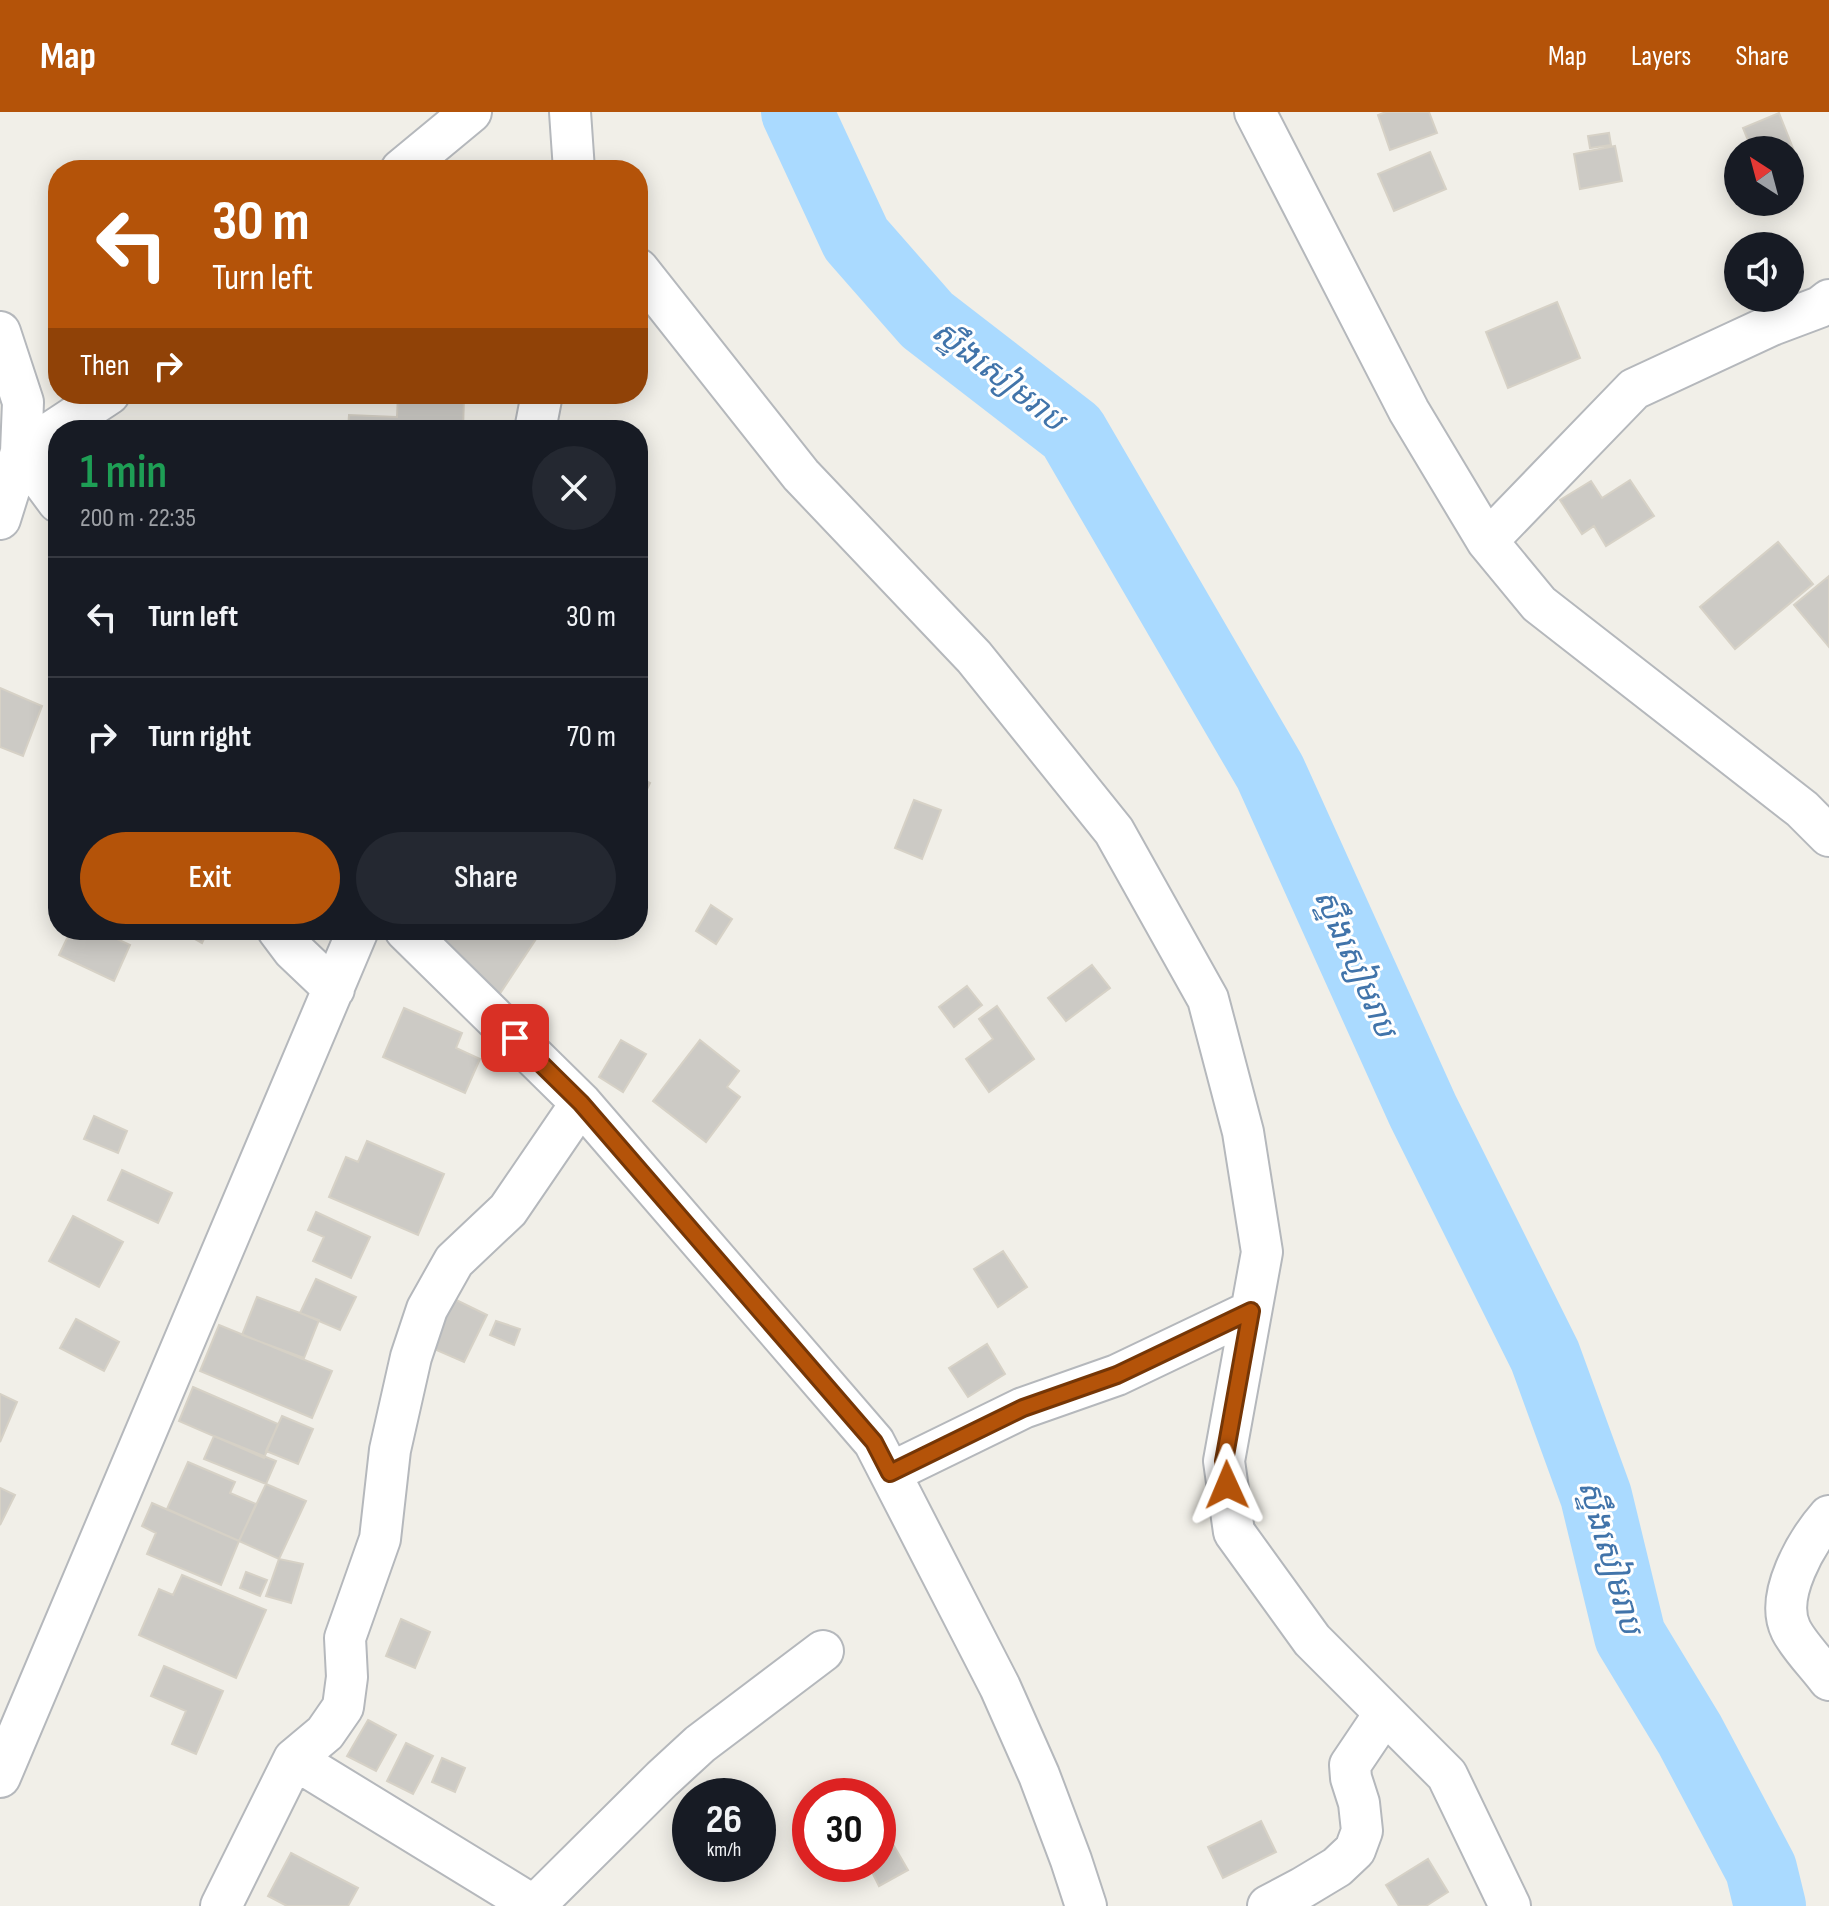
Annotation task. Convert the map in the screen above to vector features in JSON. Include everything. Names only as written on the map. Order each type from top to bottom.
[{"type":"street","points":[[413,160],[471,112]]},
{"type":"street","points":[[570,112],[573,160]]},
{"type":"street","points":[[1255,112],[1409,411],[1487,541],[1539,604],[1802,809],[1829,836]]},
{"type":"street","points":[[648,282],[801,475],[974,657],[1114,831],[1208,999],[1243,1132],[1262,1252],[1224,1461],[1234,1532],[1312,1640],[1447,1775],[1510,1906]]},
{"type":"street","points":[[1487,541],[1634,389],[1772,325],[1820,307],[1829,300]]},
{"type":"street","points":[[0,332],[23,402],[21,452],[0,519]]},
{"type":"street","points":[[70,420],[94,404]]},
{"type":"street","points":[[21,452],[48,434]]},
{"type":"street","points":[[21,452],[48,488]]},
{"type":"street","points":[[286,940],[334,989]]},
{"type":"street","points":[[0,1777],[354,940]]},
{"type":"street","points":[[415,940],[581,1103],[874,1442],[1000,1687],[1039,1775],[1086,1906]]},
{"type":"street","points":[[221,1906],[294,1759],[325,1733],[343,1707],[347,1677],[345,1638],[380,1539],[390,1450],[411,1357],[427,1309],[454,1261],[508,1210],[581,1103]]},
{"type":"street","points":[[890,1473],[1023,1408],[1117,1375],[1251,1311]]},
{"type":"street","points":[[1829,1516],[1800,1560],[1787,1594],[1790,1628],[1829,1680]]},
{"type":"street","points":[[294,1759],[534,1906],[700,1744],[823,1651]]},
{"type":"street","points":[[1268,1906],[1337,1867],[1355,1850],[1362,1831],[1350,1765],[1385,1713]]},
{"type":"building","points":[[1386,112],[1429,112],[1437,133],[1390,150],[1378,115]]},
{"type":"building","points":[[1779,113],[1788,136],[1746,136],[1743,128]]},
{"type":"building","points":[[1609,133],[1611,145],[1590,148],[1588,136]]},
{"type":"building","points":[[1615,146],[1622,181],[1580,189],[1574,154]]},
{"type":"building","points":[[1430,152],[1446,189],[1394,211],[1378,174]]},
{"type":"building","points":[[1557,302],[1580,358],[1508,388],[1486,332]]},
{"type":"building","points":[[398,404],[464,404],[463,420],[349,420],[349,415],[397,417]]},
{"type":"building","points":[[1630,480],[1654,516],[1606,546],[1594,526],[1582,534],[1560,500],[1591,481],[1602,498]]},
{"type":"building","points":[[1778,542],[1813,584],[1735,649],[1700,607]]},
{"type":"building","points":[[1829,576],[1829,647],[1794,605]]},
{"type":"building","points":[[0,688],[42,706],[23,756],[0,747]]},
{"type":"building","points":[[914,800],[941,810],[922,859],[895,848]]},
{"type":"building","points":[[711,905],[732,919],[716,944],[696,931]]},
{"type":"building","points":[[66,940],[119,940],[130,945],[114,981],[59,955]]},
{"type":"building","points":[[432,940],[535,940],[499,995]]},
{"type":"building","points":[[1092,965],[1110,988],[1066,1021],[1048,998]]},
{"type":"building","points":[[967,986],[982,1005],[954,1027],[939,1007]]},
{"type":"building","points":[[997,1006],[1034,1059],[989,1092],[966,1059],[993,1039],[979,1019]]},
{"type":"building","points":[[404,1008],[462,1033],[456,1048],[480,1059],[465,1093],[383,1057]]},
{"type":"building","points":[[621,1040],[646,1054],[623,1092],[599,1077]]},
{"type":"building","points":[[700,1040],[739,1071],[727,1087],[740,1097],[706,1142],[653,1101]]},
{"type":"building","points":[[94,1116],[127,1131],[118,1153],[84,1139]]},
{"type":"building","points":[[367,1141],[444,1174],[418,1235],[329,1197],[346,1157],[358,1162]]},
{"type":"building","points":[[122,1170],[172,1193],[158,1223],[108,1200]]},
{"type":"building","points":[[316,1212],[370,1237],[351,1278],[313,1261],[324,1237],[308,1230]]},
{"type":"building","points":[[73,1216],[123,1242],[99,1287],[49,1261]]},
{"type":"building","points":[[1003,1251],[1027,1287],[998,1307],[974,1269]]},
{"type":"building","points":[[316,1279],[356,1297],[340,1330],[300,1313]]},
{"type":"building","points":[[448,1296],[487,1315],[464,1362],[425,1345]]},
{"type":"building","points":[[257,1297],[319,1320],[304,1358],[242,1335]]},
{"type":"building","points":[[76,1319],[119,1342],[104,1371],[60,1348]]},
{"type":"building","points":[[496,1321],[520,1329],[514,1345],[490,1335]]},
{"type":"building","points":[[219,1325],[332,1371],[312,1418],[200,1371]]},
{"type":"building","points":[[987,1344],[1005,1374],[968,1397],[949,1368]]},
{"type":"building","points":[[193,1387],[278,1424],[264,1458],[179,1421]]},
{"type":"building","points":[[0,1394],[17,1402],[0,1442]]},
{"type":"building","points":[[282,1416],[313,1429],[298,1464],[266,1451]]},
{"type":"building","points":[[214,1436],[276,1461],[266,1484],[204,1459]]},
{"type":"building","points":[[188,1462],[235,1482],[230,1493],[256,1504],[239,1541],[167,1509]]},
{"type":"building","points":[[266,1484],[306,1501],[279,1559],[239,1541]]},
{"type":"building","points":[[0,1488],[15,1495],[0,1525]]},
{"type":"building","points":[[152,1503],[239,1541],[221,1585],[147,1554],[156,1533],[142,1526]]},
{"type":"building","points":[[279,1559],[303,1564],[291,1603],[266,1596]]},
{"type":"building","points":[[246,1572],[267,1580],[260,1596],[240,1588]]},
{"type":"building","points":[[182,1575],[266,1610],[236,1678],[139,1635],[159,1589],[173,1595]]},
{"type":"building","points":[[401,1619],[430,1632],[415,1668],[386,1656]]},
{"type":"building","points":[[164,1666],[223,1691],[196,1754],[172,1744],[186,1711],[151,1696]]},
{"type":"building","points":[[368,1720],[396,1735],[376,1771],[347,1756]]},
{"type":"building","points":[[406,1743],[433,1756],[413,1794],[387,1781]]},
{"type":"building","points":[[442,1758],[465,1768],[455,1792],[432,1782]]},
{"type":"building","points":[[1261,1821],[1276,1852],[1223,1878],[1208,1847]]},
{"type":"building","points":[[896,1849],[908,1870],[896,1877]]},
{"type":"building","points":[[291,1853],[358,1888],[348,1906],[287,1906],[268,1896]]},
{"type":"building","points":[[1428,1859],[1448,1892],[1426,1906],[1399,1906],[1386,1885]]},
{"type":"waterway","name":"ស្ទឹងសៀមរាប","points":[[797,112],[856,239],[927,320],[1072,432],[1270,772],[1423,1111],[1545,1356],[1596,1496],[1630,1636],[1690,1735],[1761,1869],[1770,1906]]},
{"type":"route","points":[[515,1038],[581,1103],[874,1442],[890,1473],[1023,1408],[1117,1375],[1251,1311],[1224,1461],[1227,1485]]}]
